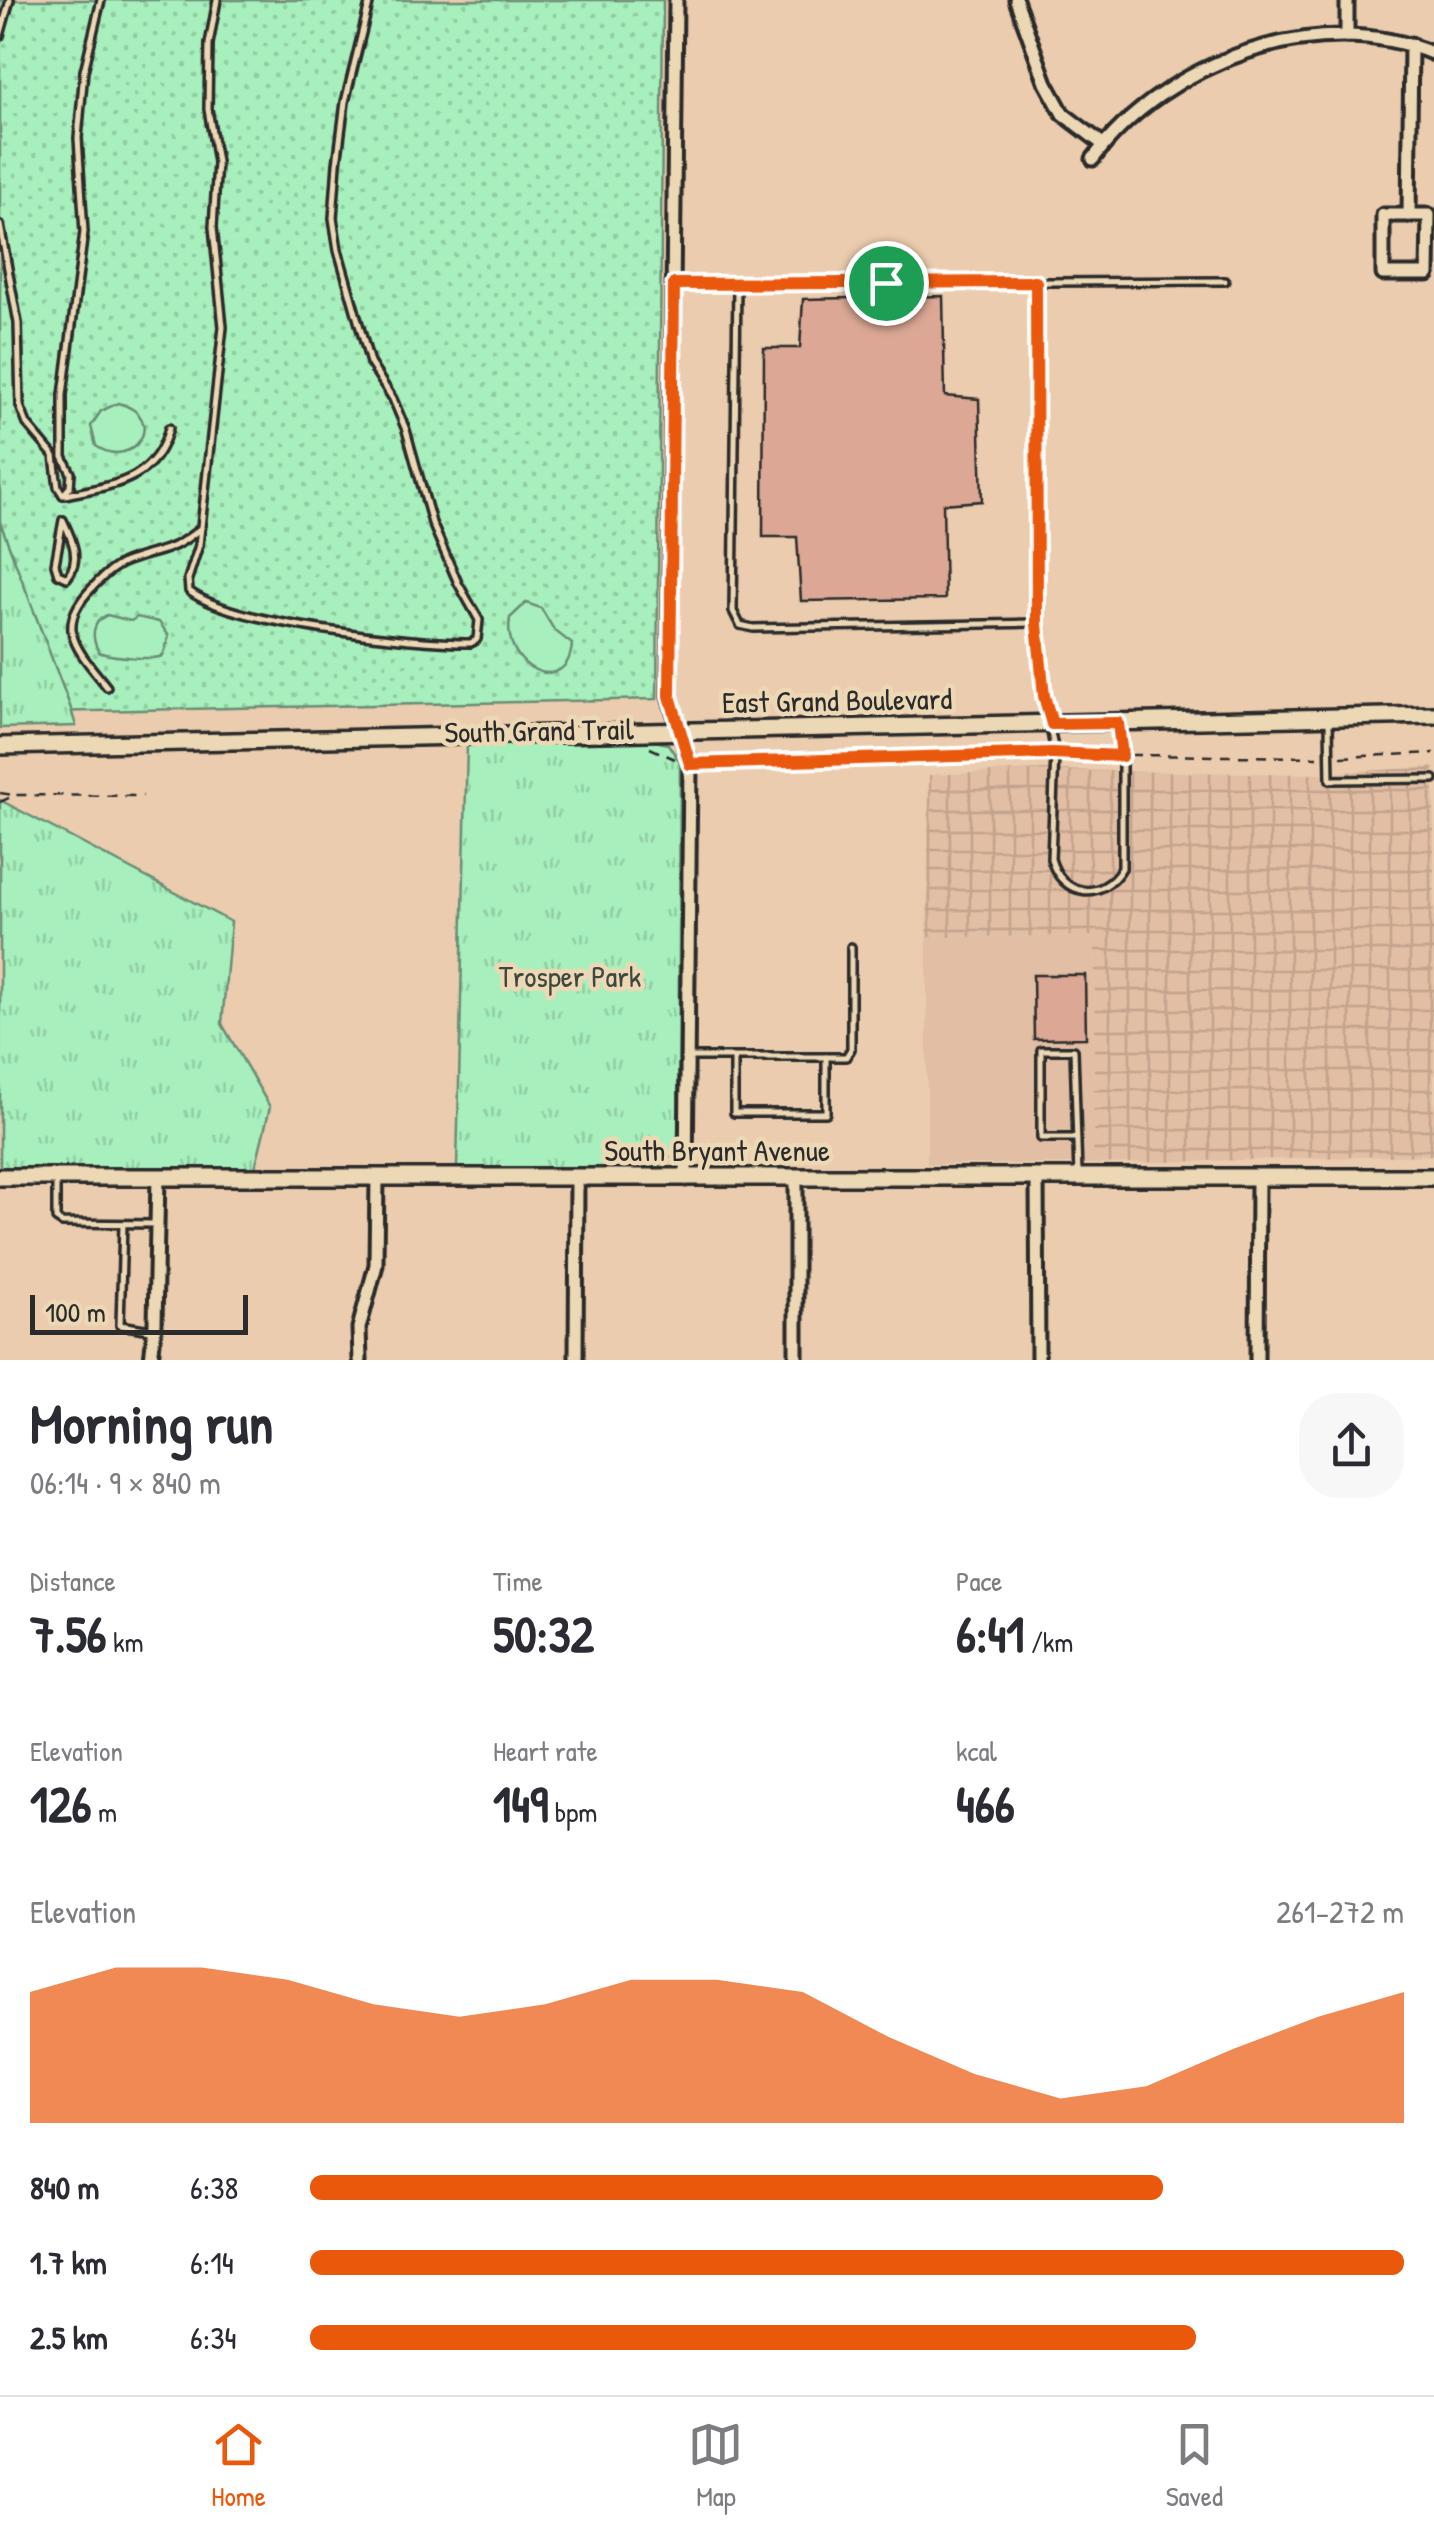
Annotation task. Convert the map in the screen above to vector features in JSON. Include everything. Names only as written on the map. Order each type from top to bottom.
[{"type":"street","points":[[676,0],[670,696],[690,764],[686,1179]]},
{"type":"street","points":[[1016,0],[1046,84],[1063,114],[1104,144]]},
{"type":"street","points":[[1347,0],[1347,36]]},
{"type":"street","points":[[1093,159],[1124,121],[1153,97],[1214,63],[1293,41],[1347,36],[1386,38],[1434,54]]},
{"type":"street","points":[[1408,216],[1411,44]]},
{"type":"street","points":[[1383,215],[1408,216],[1428,215],[1428,274],[1383,274],[1383,215]]},
{"type":"street","name":"East Grand Boulevard","points":[[0,746],[1434,715]]},
{"type":"street","name":"South Bryant Avenue","points":[[0,1177],[1434,1177]]},
{"type":"street","points":[[360,1360],[362,1312],[376,1266],[376,1177]]},
{"type":"street","points":[[1038,1177],[1038,1360]]},
{"type":"street","points":[[1257,1360],[1258,1177]]},
{"type":"street","points":[[151,1360],[158,1178]]},
{"type":"street","points":[[576,1178],[576,1360]]},
{"type":"street","points":[[796,1178],[796,1360]]},
{"type":"lane","points":[[0,36],[10,0]]},
{"type":"lane","points":[[62,496],[70,487],[71,473],[63,457],[63,395],[84,232],[78,138],[84,71],[101,0]]},
{"type":"lane","points":[[217,0],[209,44],[208,109],[217,162],[213,227],[222,326],[200,545],[188,579],[190,591],[220,608],[260,618],[378,636],[471,643],[477,640],[479,620],[458,584],[432,523],[406,430],[370,363],[332,218],[345,102],[370,0]]},
{"type":"lane","points":[[0,225],[18,324],[20,406],[27,424],[54,456],[62,496]]},
{"type":"lane","points":[[674,284],[1225,281]]},
{"type":"lane","points":[[1036,282],[1037,624],[1044,696],[1055,753],[1051,837],[1055,873],[1075,889],[1097,890],[1114,883],[1122,868],[1122,756],[1118,723]]},
{"type":"lane","points":[[737,284],[734,610],[740,624],[753,628],[1037,624]]},
{"type":"lane","points":[[62,496],[137,475],[155,460],[169,428]]},
{"type":"lane","points":[[62,520],[73,540],[75,560],[67,578],[58,574],[55,564],[62,520]]},
{"type":"lane","points":[[107,687],[73,640],[70,624],[76,607],[113,569],[129,560],[167,552],[201,528]]},
{"type":"lane","points":[[1329,719],[1330,780],[1434,779]]},
{"type":"lane","points":[[687,1057],[846,1057],[851,1049],[851,947]]},
{"type":"lane","points":[[1074,1138],[1041,1138],[1041,1050],[1074,1050],[1078,1178]]},
{"type":"lane","points":[[734,1058],[734,1113],[826,1113],[826,1057]]},
{"type":"lane","points":[[56,1177],[56,1219],[62,1223],[158,1224]]},
{"type":"lane","points":[[123,1224],[120,1325],[154,1330]]},
{"type":"path","name":"South Grand Trail","points":[[641,747],[690,764],[1055,753],[1329,757],[1434,753]]},
{"type":"path","points":[[0,793],[143,796]]},
{"type":"path","points":[[0,802],[15,795]]},
{"type":"shaded area","points":[[1434,767],[1434,1155],[1093,1164],[1095,936],[927,937],[929,775],[1042,770],[1310,774]]},
{"type":"shaded area","points":[[1095,936],[1093,1164],[927,1164],[927,937]]},
{"type":"green space","points":[[0,0],[663,0],[657,699],[0,713]]},
{"type":"green space","points":[[118,403],[134,410],[142,419],[144,430],[133,448],[110,452],[96,446],[91,426],[101,411]]},
{"type":"green space","points":[[0,522],[70,706],[76,726],[0,728]]},
{"type":"green space","points":[[526,603],[541,608],[554,630],[572,644],[568,660],[559,670],[536,670],[515,651],[510,618]]},
{"type":"green space","points":[[107,615],[159,622],[169,636],[163,656],[99,652],[94,631]]},
{"type":"green space","name":"Trosper Park","points":[[650,740],[668,744],[680,762],[678,1151],[657,1168],[457,1167],[467,743]]},
{"type":"green space","points":[[0,800],[231,922],[222,1024],[270,1107],[255,1168],[0,1168]]},
{"type":"building","points":[[943,296],[945,396],[979,399],[982,501],[943,504],[945,599],[801,601],[797,537],[763,537],[764,348],[800,348],[803,299]]},
{"type":"building","points":[[1033,975],[1085,975],[1086,1038],[1034,1039]]},
{"type":"route","points":[[1036,282],[1037,624],[1044,696],[1052,724],[1118,723],[1122,756],[1052,753],[690,764],[670,696],[674,284],[886,283],[1036,282]]}]
